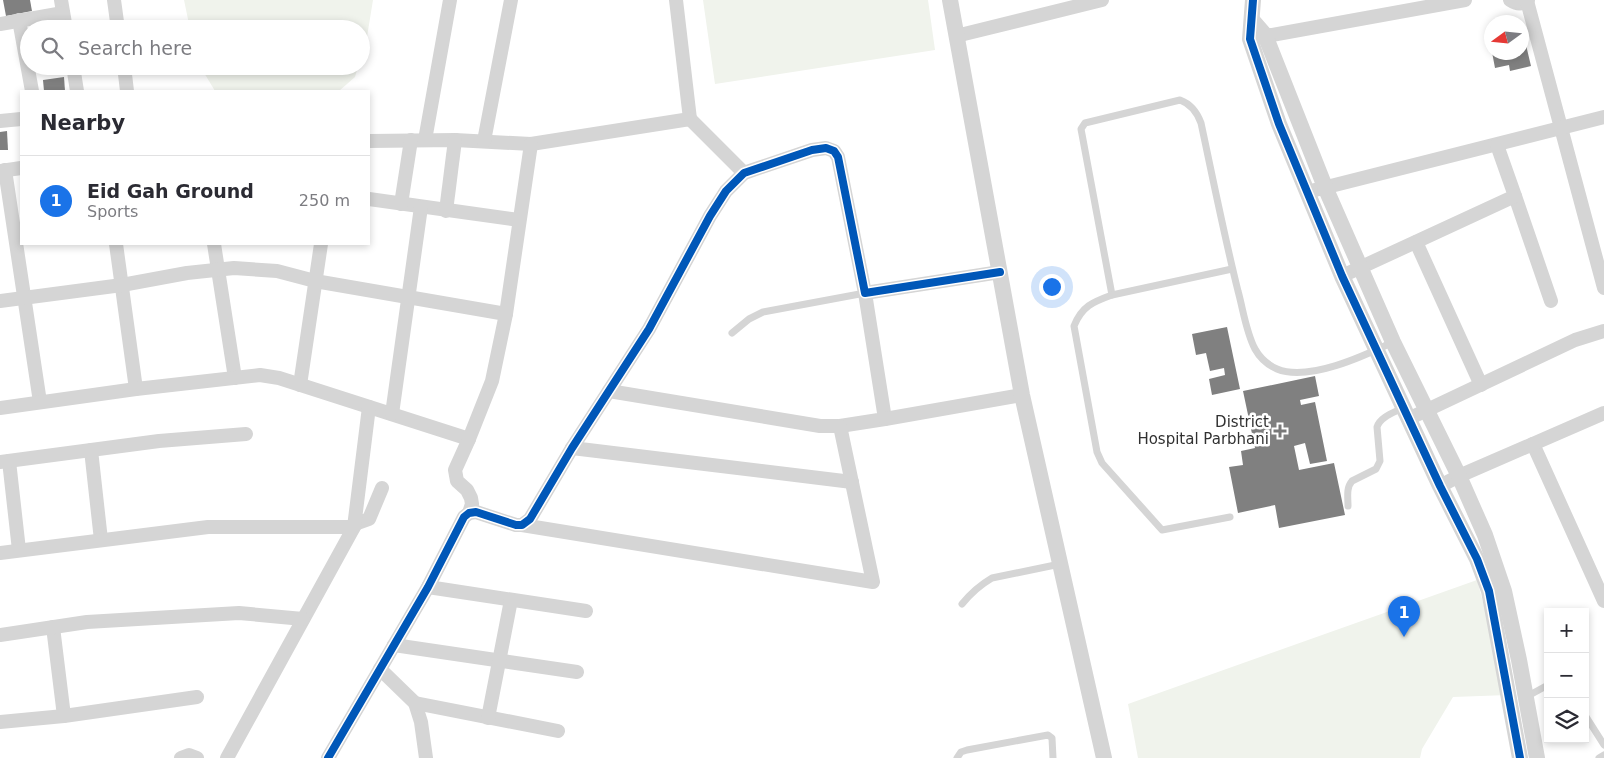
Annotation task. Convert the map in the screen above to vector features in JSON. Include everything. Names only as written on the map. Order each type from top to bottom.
[{"type":"street","points":[[114,0],[117,20]]},
{"type":"street","points":[[425,140],[450,0]]},
{"type":"street","points":[[484,141],[511,0]]},
{"type":"street","points":[[676,0],[690,119],[744,173]]},
{"type":"street","points":[[950,0],[1022,395],[1104,758]]},
{"type":"street","points":[[956,36],[1102,0]]},
{"type":"street","points":[[1253,0],[1252,20],[1258,37],[1279,124],[1342,276],[1440,486],[1477,559],[1489,591],[1520,758]]},
{"type":"street","points":[[1258,37],[1466,0]]},
{"type":"street","points":[[1510,0],[1520,4],[1527,1],[1604,288]]},
{"type":"street","points":[[0,24],[62,6],[64,20]]},
{"type":"street","points":[[19,20],[20,25]]},
{"type":"street","points":[[1258,37],[1298,117],[1325,187],[1393,342],[1459,476],[1485,536],[1504,592],[1520,660],[1537,758]]},
{"type":"street","points":[[29,75],[32,90]]},
{"type":"street","points":[[74,75],[77,90]]},
{"type":"street","points":[[125,75],[127,90]]},
{"type":"street","points":[[1279,124],[1298,117]]},
{"type":"street","points":[[1307,192],[1604,117]]},
{"type":"street","points":[[0,122],[20,119]]},
{"type":"street","points":[[370,141],[455,140],[530,144],[690,119]]},
{"type":"street","points":[[401,204],[411,140]]},
{"type":"street","points":[[446,211],[455,140]]},
{"type":"street","points":[[328,758],[428,587],[472,504],[467,490],[457,480],[455,470],[492,381],[506,314],[530,144]]},
{"type":"street","points":[[1497,144],[1551,301]]},
{"type":"street","points":[[522,525],[530,519],[572,448],[649,329],[710,216],[726,191],[744,173],[812,150],[826,148],[834,151],[838,157],[886,419]]},
{"type":"street","points":[[20,168],[3,170],[25,297],[40,402]]},
{"type":"street","points":[[1342,276],[1515,196]]},
{"type":"street","points":[[370,199],[520,220]]},
{"type":"street","points":[[392,414],[421,207]]},
{"type":"street","points":[[1416,242],[1481,385]]},
{"type":"street","points":[[116,245],[136,389]]},
{"type":"street","points":[[214,245],[235,378]]},
{"type":"street","points":[[300,385],[321,245]]},
{"type":"street","points":[[0,301],[234,268],[277,271],[315,281],[506,314]]},
{"type":"street","points":[[864,293],[1000,272]]},
{"type":"street","points":[[1406,414],[1427,411],[1575,340],[1604,331]]},
{"type":"street","points":[[0,408],[136,389],[260,375],[279,378],[469,440]]},
{"type":"street","points":[[609,391],[820,426],[840,426],[886,419],[1022,395]]},
{"type":"street","points":[[227,758],[355,525],[369,407]]},
{"type":"street","points":[[1440,486],[1604,413]]},
{"type":"street","points":[[469,512],[476,512],[516,525],[873,582],[840,426]]},
{"type":"street","points":[[19,550],[4,462],[159,441],[246,434]]},
{"type":"street","points":[[1533,444],[1604,601]]},
{"type":"street","points":[[572,448],[852,482]]},
{"type":"street","points":[[91,450],[101,540]]},
{"type":"street","points":[[0,553],[208,527],[355,525],[369,519],[382,488]]},
{"type":"street","points":[[428,587],[586,611]]},
{"type":"street","points":[[488,718],[511,600]]},
{"type":"street","points":[[0,635],[86,622],[239,613],[303,618]]},
{"type":"street","points":[[53,627],[64,716]]},
{"type":"street","points":[[394,645],[577,672]]},
{"type":"street","points":[[380,669],[415,703],[421,722],[426,758]]},
{"type":"street","points":[[0,722],[64,716],[197,697]]},
{"type":"street","points":[[415,703],[558,731]]},
{"type":"street","points":[[181,758],[189,755],[196,758]]},
{"type":"lane","points":[[1112,295],[1081,129],[1085,123],[1176,100],[1185,102],[1191,107],[1198,114],[1201,123],[1232,269],[1247,327],[1254,347],[1260,356],[1277,369],[1289,373],[1324,370],[1393,342]]},
{"type":"lane","points":[[1230,517],[1162,530],[1098,458],[1074,326],[1081,311],[1112,295],[1232,269]]},
{"type":"lane","points":[[732,333],[749,319],[764,312],[864,293]]},
{"type":"lane","points":[[1348,506],[1348,487],[1352,480],[1379,466],[1378,423],[1382,419],[1406,414]]},
{"type":"lane","points":[[962,604],[975,590],[992,578],[1060,564]]},
{"type":"lane","points":[[1510,707],[1544,687]]},
{"type":"lane","points":[[1589,721],[1604,745]]},
{"type":"lane","points":[[957,758],[960,752],[967,750],[1050,735],[1052,738],[1053,758]]},
{"type":"lane","points":[[1599,758],[1604,755]]},
{"type":"shaded area","points":[[184,0],[373,0],[370,20],[188,20]]},
{"type":"shaded area","points":[[703,0],[928,0],[935,50],[715,84]]},
{"type":"shaded area","points":[[205,75],[356,75],[340,90],[214,90]]},
{"type":"shaded area","points":[[1477,580],[1508,695],[1453,697],[1422,749],[1420,758],[1138,758],[1128,704]]},
{"type":"building","points":[[3,0],[30,0],[32,11],[6,16]]},
{"type":"building","points":[[1529,58],[1531,66],[1510,71],[1509,65],[1495,68],[1494,60],[1529,60]]},
{"type":"building","points":[[64,77],[65,90],[44,90],[43,80]]},
{"type":"building","points":[[7,131],[8,150],[0,150],[0,132]]},
{"type":"building","points":[[1227,327],[1240,389],[1212,395],[1209,379],[1225,375],[1224,368],[1210,371],[1206,353],[1196,355],[1192,334]]},
{"type":"building","points":[[1315,376],[1319,396],[1300,400],[1301,405],[1315,402],[1327,461],[1310,464],[1305,443],[1294,446],[1299,470],[1334,463],[1345,515],[1279,528],[1275,505],[1238,513],[1229,467],[1243,465],[1241,451],[1255,448],[1243,391]]},
{"type":"cycle path","points":[[1253,0],[1250,39],[1279,124],[1342,276],[1440,486],[1477,559],[1489,591],[1520,758]]},
{"type":"cycle path","points":[[328,758],[428,587],[464,517],[469,513],[476,512],[516,525],[522,525],[530,519],[572,448],[649,329],[710,216],[726,191],[744,173],[812,150],[826,148],[834,151],[838,157],[865,293],[1000,272]]},
{"type":"place","name":"District Hospital Parbhani","points":[[1280,431]]},
{"type":"place","name":"Eid Gah Ground","points":[[1404,637]]}]
